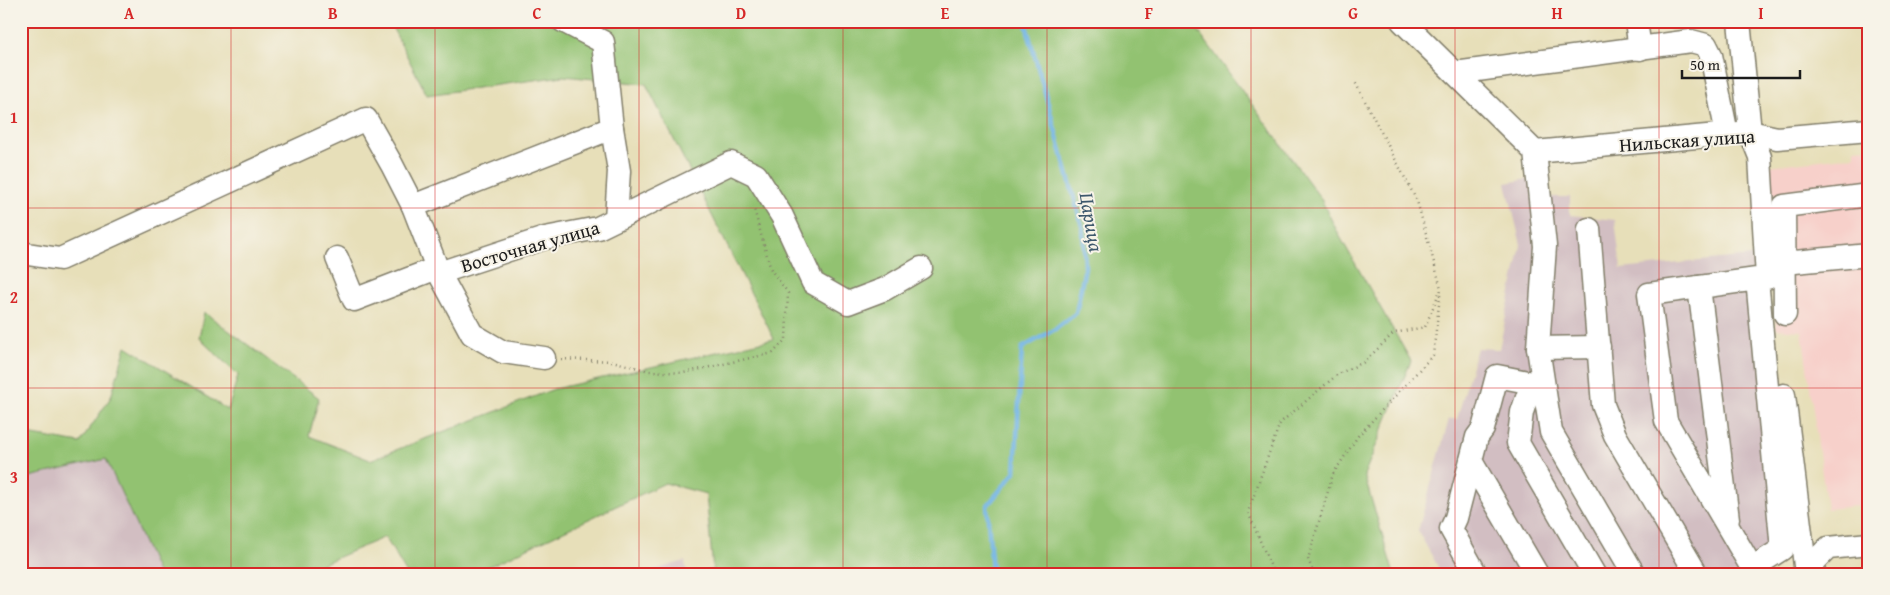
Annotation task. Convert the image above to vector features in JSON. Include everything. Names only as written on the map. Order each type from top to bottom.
[{"type":"street","points":[[563,21],[603,42],[612,128],[619,171],[616,218]]},
{"type":"street","points":[[1402,21],[1535,152],[1545,246],[1538,348],[1538,384],[1551,432],[1634,574]]},
{"type":"street","points":[[1636,21],[1640,49]]},
{"type":"street","points":[[1739,21],[1750,132],[1760,157],[1762,278],[1782,549],[1752,568],[1666,421],[1649,294],[1762,278]]},
{"type":"street","points":[[1455,73],[1691,41],[1706,45],[1711,55],[1727,134]]},
{"type":"street","name":"Восточная улица","points":[[21,253],[60,259],[366,119],[413,206],[438,271],[545,238],[598,228],[731,163],[756,175]]},
{"type":"street","points":[[413,206],[612,128]]},
{"type":"street","name":"Нильская улица","points":[[1535,152],[1750,132],[1777,138],[1869,130]]},
{"type":"street","points":[[756,175],[782,216],[813,282],[848,303],[885,289],[921,268]]},
{"type":"street","points":[[1785,314],[1784,206],[1869,195]]},
{"type":"street","points":[[1589,229],[1603,405],[1615,435],[1696,573]]},
{"type":"street","points":[[1784,263],[1869,255]]},
{"type":"street","points":[[337,258],[354,300],[438,271],[472,334],[503,352],[544,358]]},
{"type":"street","points":[[1699,287],[1729,529]]},
{"type":"street","points":[[1538,348],[1599,347]]},
{"type":"street","points":[[1476,574],[1450,530],[1456,518],[1477,437],[1483,429],[1497,376],[1538,384]]},
{"type":"street","points":[[1538,384],[1522,412],[1518,443],[1594,574]]},
{"type":"street","points":[[1784,395],[1806,574]]},
{"type":"street","points":[[1471,461],[1537,574]]},
{"type":"street","points":[[1806,574],[1828,548],[1869,544]]},
{"type":"path","points":[[1314,574],[1308,559],[1333,474],[1358,436],[1433,355],[1441,288],[1417,201],[1354,80]]},
{"type":"path","points":[[544,358],[612,361],[649,371],[683,373],[773,353],[786,339],[788,293],[771,270],[754,210],[756,175]]},
{"type":"path","points":[[1274,574],[1248,512],[1280,423],[1338,374],[1364,362],[1394,333],[1425,327],[1441,288]]},
{"type":"shaded area","points":[[1869,148],[1869,505],[1827,509],[1802,331],[1776,329],[1775,251],[1769,166],[1854,156],[1854,149]]},
{"type":"shaded area","points":[[1528,179],[1549,197],[1570,197],[1570,215],[1615,220],[1621,269],[1760,255],[1788,551],[1746,574],[1442,574],[1418,531],[1449,419],[1457,419],[1477,348],[1499,349],[1521,245],[1506,183]]},
{"type":"shaded area","points":[[106,459],[158,574],[21,574],[21,479]]},
{"type":"shaded area","points":[[685,561],[687,574],[639,574]]},
{"type":"green space","points":[[389,21],[1191,21],[1321,199],[1339,235],[1411,361],[1364,475],[1394,574],[689,574],[713,570],[706,494],[665,483],[473,574],[407,574],[385,537],[299,574],[158,574],[106,459],[21,479],[21,433],[80,443],[111,397],[126,346],[228,410],[238,375],[199,338],[204,312],[319,398],[309,436],[370,460],[554,389],[774,339],[646,84],[563,76],[427,95]]},
{"type":"waterway","name":"Царица","points":[[994,574],[992,572],[987,506],[1015,472],[1022,348],[1057,328],[1076,313],[1085,267],[1083,230],[1025,21]]}]
